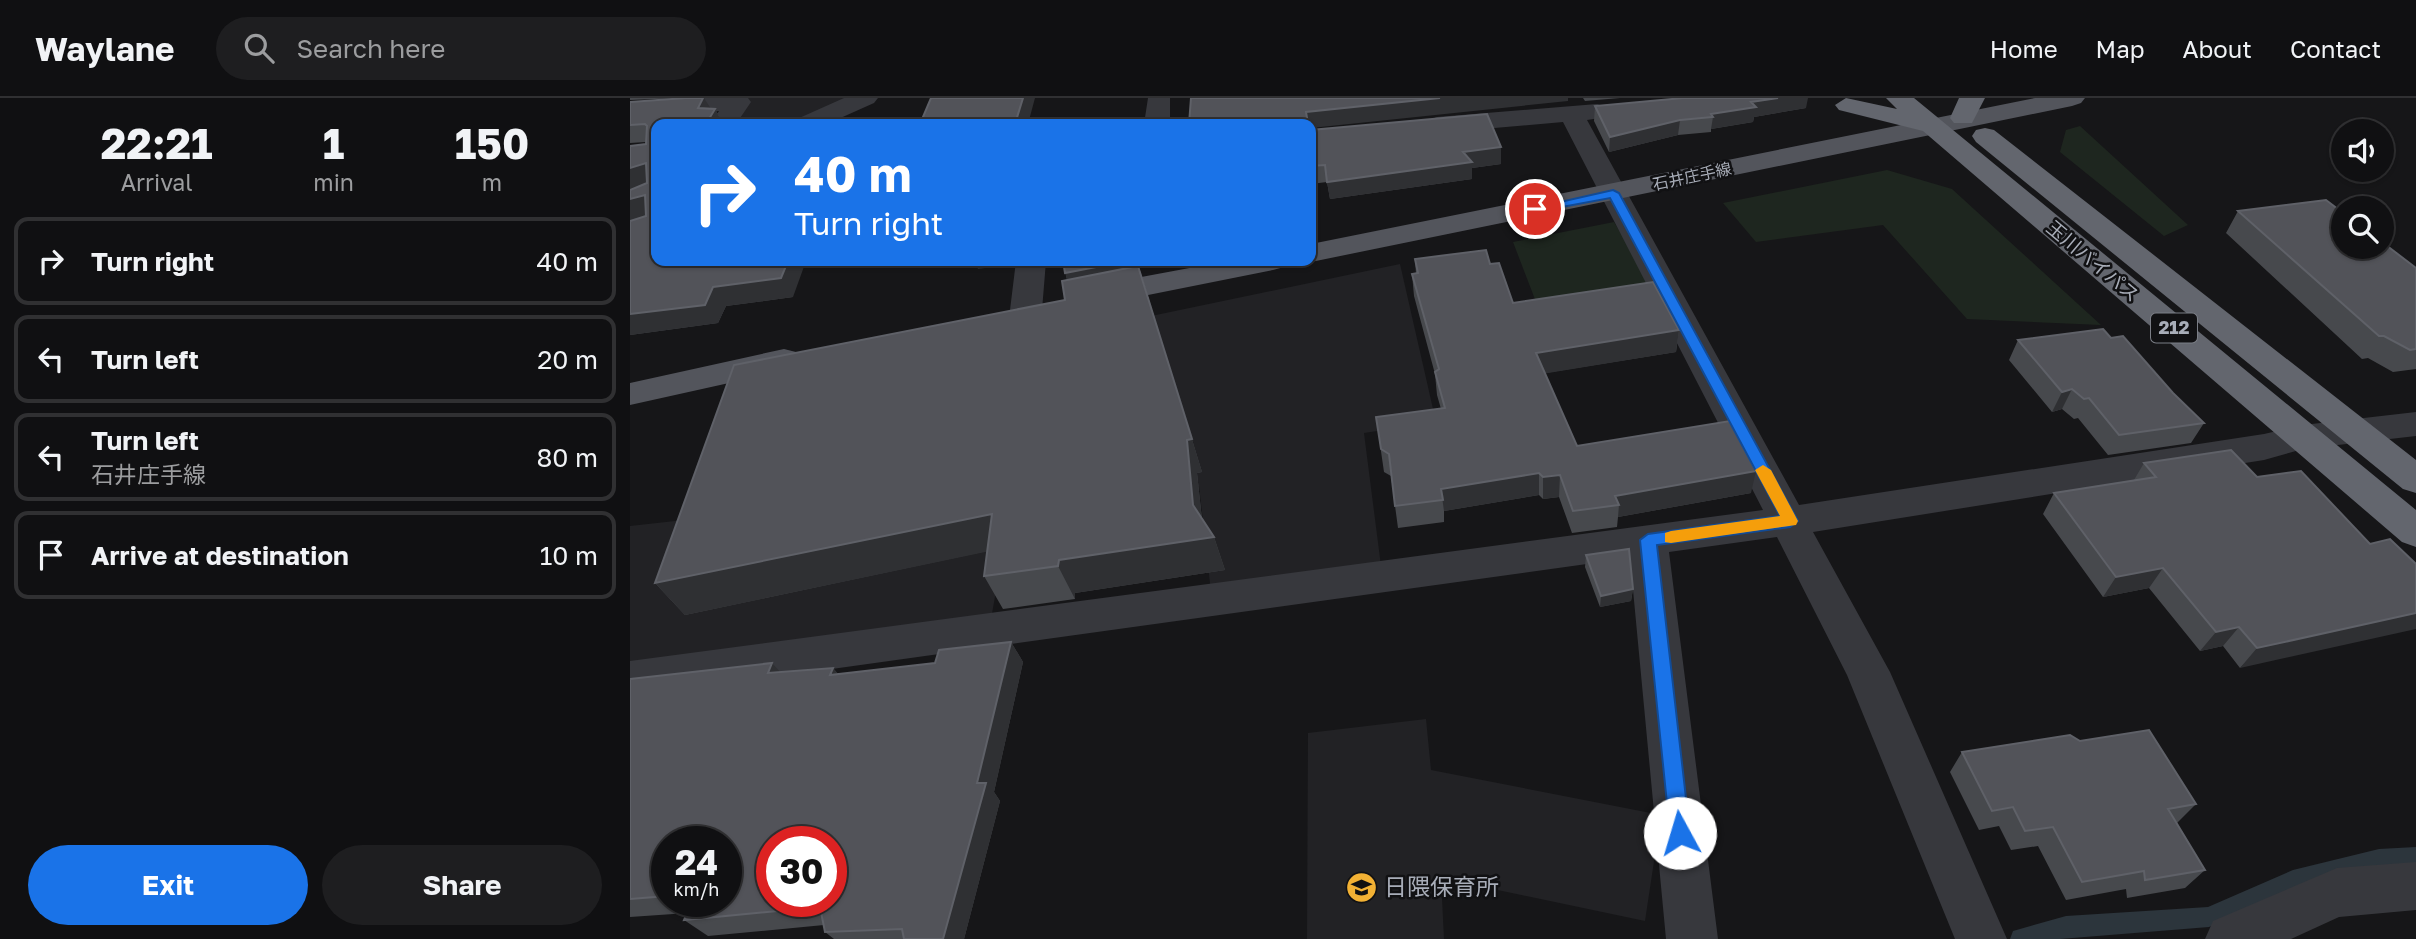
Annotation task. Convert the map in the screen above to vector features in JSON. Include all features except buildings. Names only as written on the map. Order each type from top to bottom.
[{"type":"highway","name":"212","points":[[1899,98],[1934,112]]},
{"type":"highway","points":[[1844,102],[1934,112]]},
{"type":"highway","name":"玉川バイパス","points":[[1968,108],[2416,480]]},
{"type":"highway","name":"玉川バイパス","points":[[1934,112],[2303,437],[2416,532]]},
{"type":"main road","name":"石井庄手線","points":[[1316,252],[1613,193],[1934,112],[2068,98]]},
{"type":"main road","points":[[1035,308],[1248,266]]},
{"type":"main road","points":[[630,394],[810,355]]},
{"type":"street","points":[[817,119],[865,98]]},
{"type":"street","points":[[630,110],[738,102],[726,119]]},
{"type":"street","points":[[1408,128],[1626,109]]},
{"type":"street","points":[[1572,114],[1868,672],[1981,939]]},
{"type":"street","points":[[1031,266],[1035,308]]},
{"type":"street","points":[[630,679],[1790,521],[2264,447],[2303,437],[2416,424]]},
{"type":"street","points":[[1648,540],[1692,939]]},
{"type":"street","points":[[2231,939],[2337,893],[2416,886]]},
{"type":"shaded area","points":[[746,98],[856,98],[806,119],[736,119]]},
{"type":"shaded area","points":[[2080,126],[2188,225],[2164,236],[2060,152],[2066,130]]},
{"type":"shaded area","points":[[1887,170],[1952,189],[2101,325],[1967,319],[1883,225],[1756,242],[1723,203]]},
{"type":"shaded area","points":[[1614,222],[1660,298],[1541,315],[1513,242]]},
{"type":"shaded area","points":[[1400,264],[1436,422],[1364,433],[1381,566],[1211,592],[1199,486],[1009,517],[990,625],[630,670],[630,526],[711,517],[749,400]]},
{"type":"shaded area","points":[[1426,719],[1431,770],[1661,815],[1645,921],[1441,878],[1444,939],[1307,939],[1308,733]]},
{"type":"waterway","points":[[2021,939],[2066,927],[2209,917],[2293,880],[2379,859],[2416,857]]},
{"type":"slow traffic","points":[[1671,537],[1790,521],[1763,470]]},
{"type":"place","name":"日隈保育所","points":[[1361,887]]},
{"type":"route","points":[[1535,209],[1613,193],[1790,521],[1648,540],[1680,833]]}]
